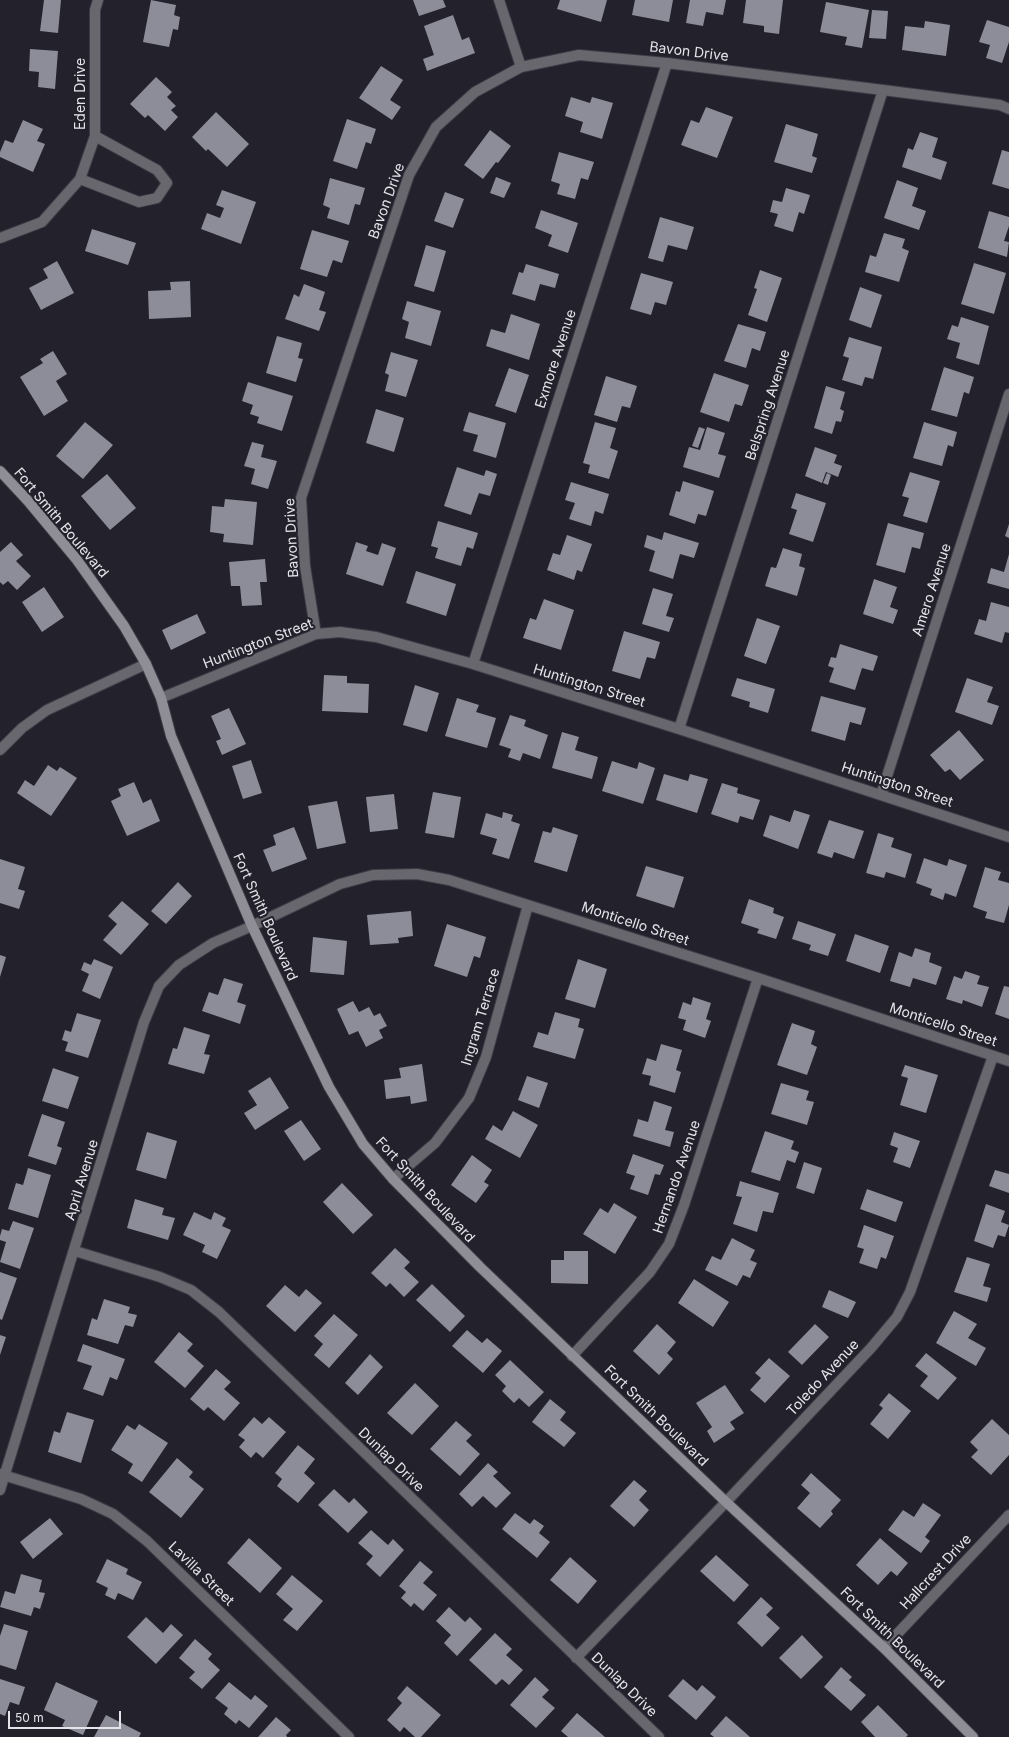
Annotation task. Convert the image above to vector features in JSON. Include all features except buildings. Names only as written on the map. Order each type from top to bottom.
[{"type":"street","name":"Eden Drive","points":[[0,238],[42,222],[57,207],[80,179],[95,136],[95,10],[98,0]]},
{"type":"street","points":[[499,0],[521,67]]},
{"type":"street","name":"Bavon Drive","points":[[316,634],[305,566],[301,498],[409,175],[436,127],[475,92],[521,67],[579,55],[667,63],[883,90],[1000,106],[1009,109]]},
{"type":"street","name":"Exmore Avenue","points":[[473,664],[667,63]]},
{"type":"street","name":"Belspring Avenue","points":[[679,728],[883,90]]},
{"type":"street","points":[[80,179],[140,202],[157,198],[167,183],[156,170],[95,136]]},
{"type":"street","name":"Amero Avenue","points":[[881,795],[1009,394]]},
{"type":"street","name":"Fort Smith Boulevard","points":[[0,472],[28,501],[77,560],[124,626],[146,664],[161,698],[171,736],[252,926],[329,1088],[363,1144],[393,1179],[480,1267],[726,1502],[884,1648],[973,1737]]},
{"type":"street","name":"Huntington Street","points":[[161,698],[316,634],[340,632],[376,637],[473,664],[679,728],[1009,836]]},
{"type":"street","points":[[0,750],[22,728],[47,710],[146,664]]},
{"type":"street","name":"Monticello Street","points":[[252,926],[340,884],[373,875],[418,874],[449,880],[758,978],[1009,1062]]},
{"type":"street","name":"Ingram Terrace","points":[[393,1179],[435,1142],[468,1098],[486,1057],[528,905]]},
{"type":"street","name":"April Avenue","points":[[0,1490],[2,1474],[74,1251],[144,1022],[159,986],[179,965],[213,943],[252,926]]},
{"type":"street","name":"Hernando Avenue","points":[[572,1356],[650,1272],[669,1244],[686,1198],[758,978]]},
{"type":"street","name":"Toledo Avenue","points":[[576,1658],[726,1502],[865,1354],[897,1317],[910,1292],[993,1056]]},
{"type":"street","name":"Dunlap Drive","points":[[74,1251],[160,1277],[191,1290],[219,1312],[658,1737]]},
{"type":"street","name":"Lavilla Street","points":[[2,1474],[81,1499],[113,1514],[147,1541],[349,1737]]},
{"type":"street","name":"Hallcrest Drive","points":[[884,1648],[1009,1515]]}]
